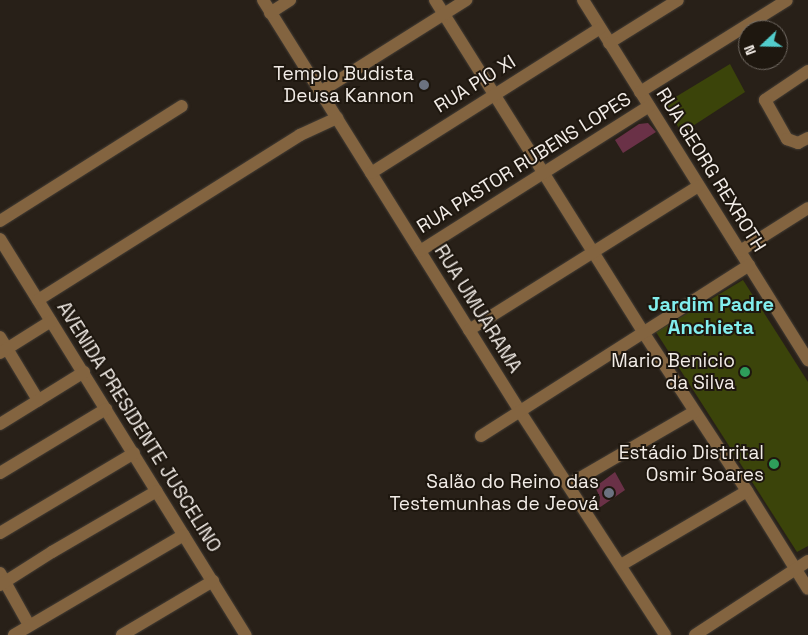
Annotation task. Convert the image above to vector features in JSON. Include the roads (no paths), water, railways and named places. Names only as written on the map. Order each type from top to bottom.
[{"type":"street","name":"RUA UMUARAMA","points":[[263,0],[519,410],[665,635]]},
{"type":"street","points":[[270,12],[290,0]]},
{"type":"street","points":[[435,0],[642,332],[747,491],[808,588]]},
{"type":"street","points":[[320,92],[466,0]]},
{"type":"street","name":"RUA GEORG REXROTH","points":[[582,0],[808,360]]},
{"type":"street","points":[[609,43],[678,0]]},
{"type":"street","points":[[640,92],[788,0]]},
{"type":"street","name":"RUA PIO XI","points":[[370,172],[600,28]]},
{"type":"street","points":[[808,71],[766,100],[787,139],[798,143],[808,138]]},
{"type":"street","points":[[0,221],[182,106]]},
{"type":"street","name":"RUA PASTOR RUBENS LOPES","points":[[420,251],[649,106]]},
{"type":"street","points":[[38,300],[300,135],[337,118]]},
{"type":"street","points":[[469,330],[699,186]]},
{"type":"street","points":[[740,251],[808,208]]},
{"type":"street","name":"AVENIDA PRESIDENTE JUSCELINO","points":[[2,248],[84,372],[246,635]]},
{"type":"street","points":[[481,436],[749,265]]},
{"type":"street","points":[[3,351],[51,322]]},
{"type":"street","points":[[0,337],[3,351],[38,400]]},
{"type":"street","points":[[0,424],[84,372]]},
{"type":"street","points":[[0,473],[106,409]]},
{"type":"street","points":[[568,485],[694,412]]},
{"type":"street","points":[[0,533],[134,453]]},
{"type":"street","points":[[29,625],[2,580],[157,490]]},
{"type":"street","points":[[621,565],[747,491]]},
{"type":"street","points":[[14,635],[184,535]]},
{"type":"street","points":[[695,635],[808,561]]},
{"type":"street","points":[[122,635],[213,581]]},
{"type":"place","name":"Templo Budista Deusa Kannon","points":[[424,85]]},
{"type":"place","name":"Mario Benicio da Silva","points":[[745,372]]},
{"type":"place","name":"Estádio Distrital Osmir Soares","points":[[774,464]]},
{"type":"place","name":"Salão do Reino das Testemunhas de Jeová","points":[[609,493]]},
{"type":"district","name":"Jardim Padre Anchieta","points":[[711,316]]}]
